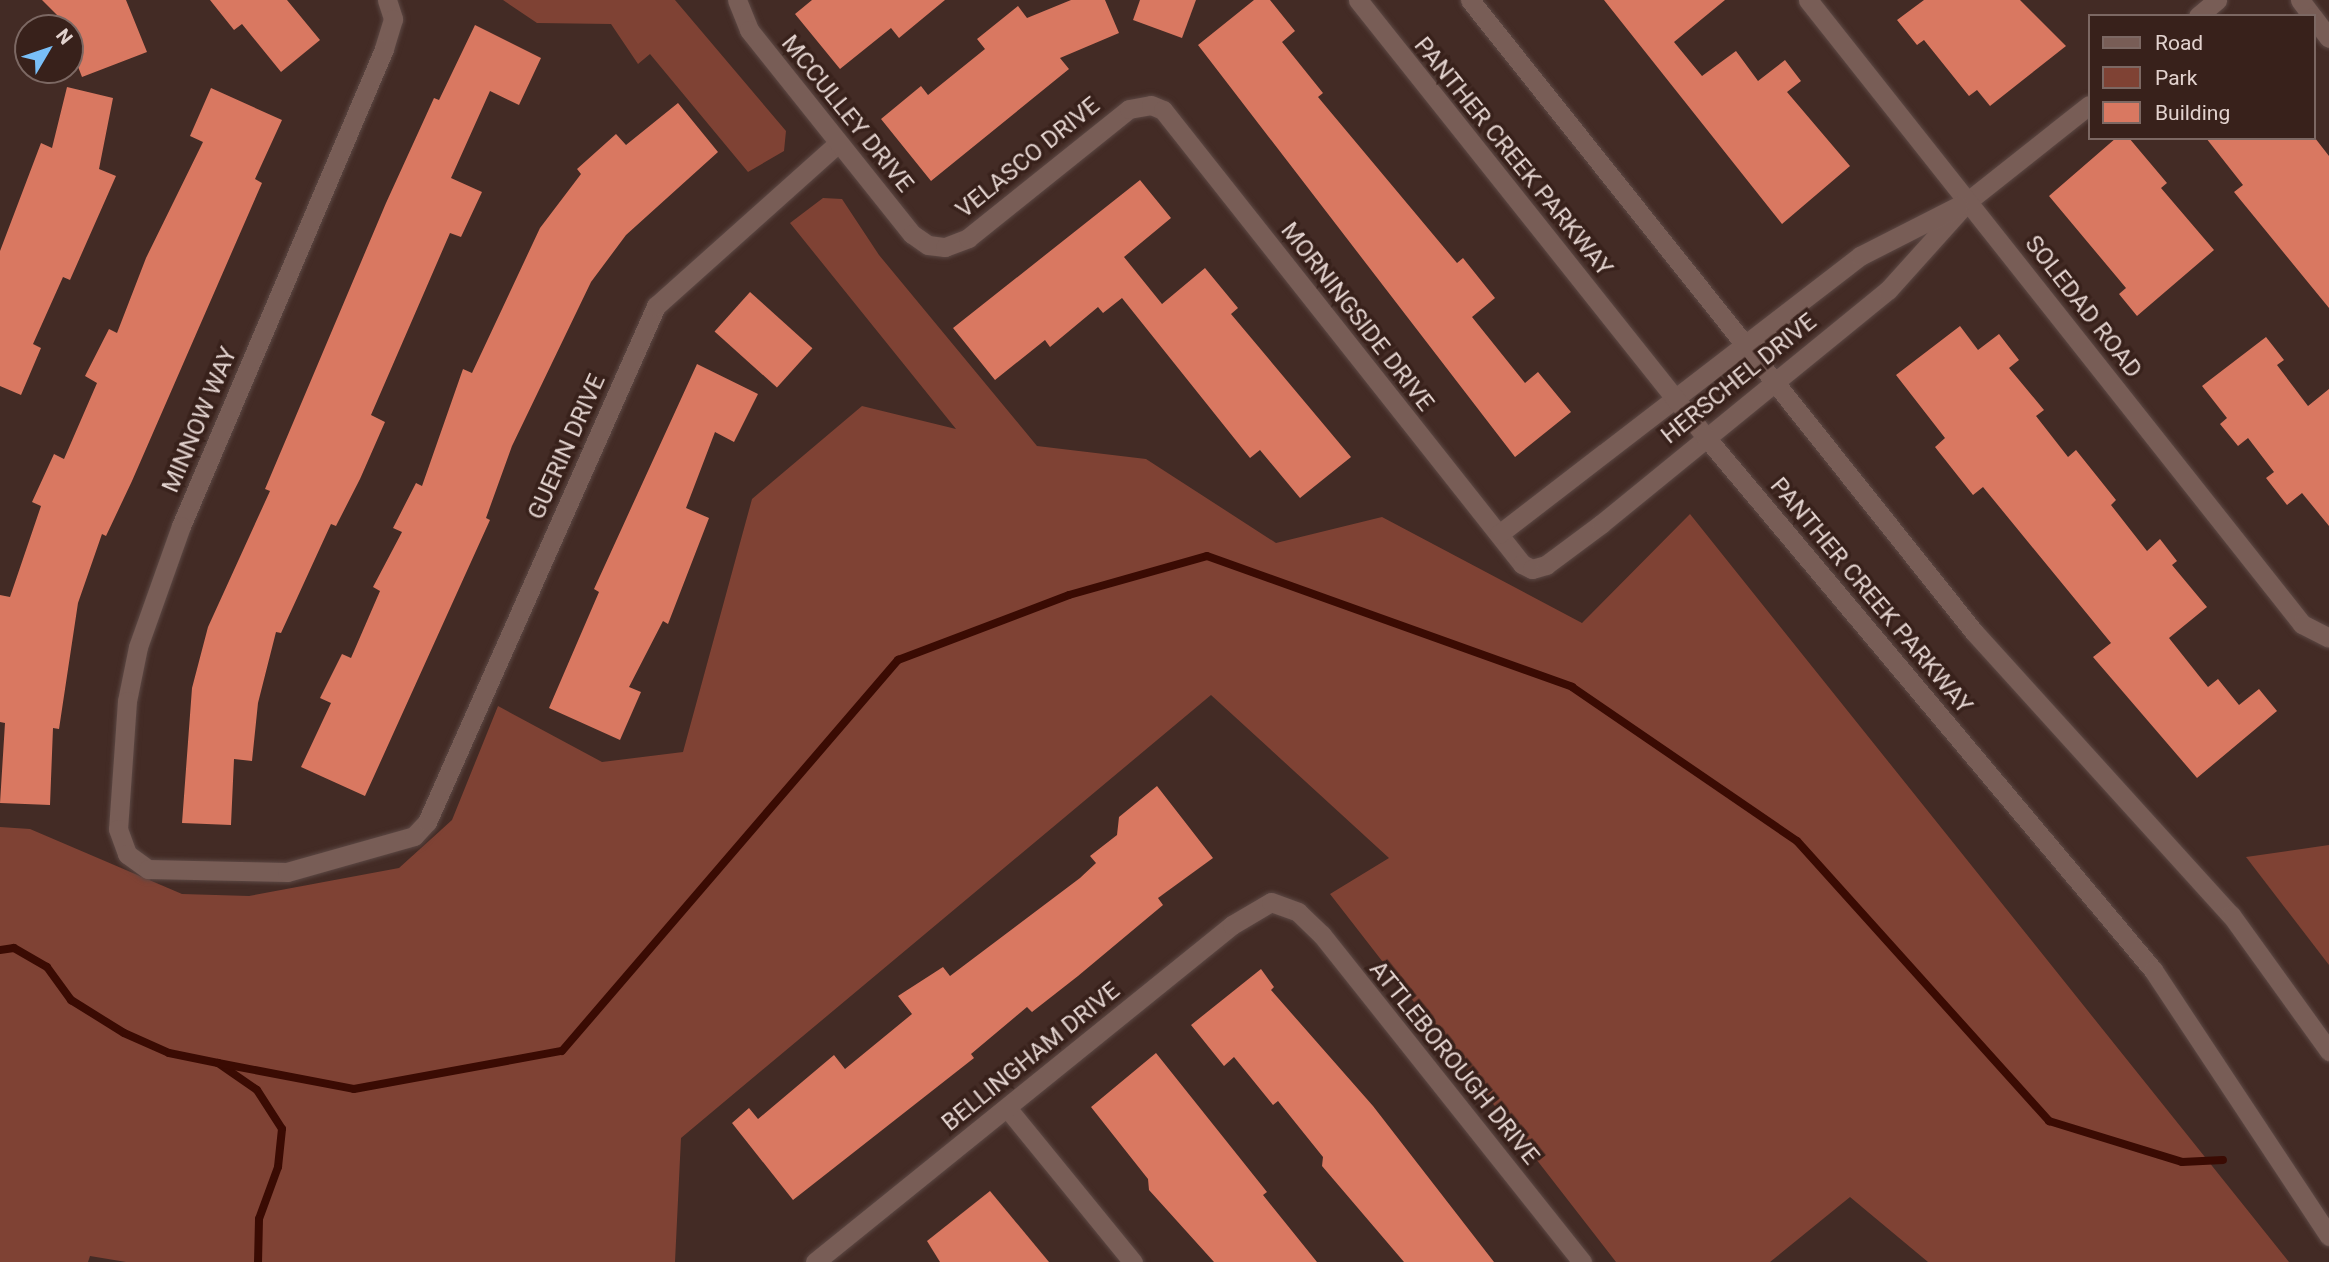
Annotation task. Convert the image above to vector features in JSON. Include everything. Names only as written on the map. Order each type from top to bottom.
[{"type":"street","name":"MINNOW WAY","points":[[387,0],[393,19],[153,594],[127,701],[118,829],[127,855],[158,871],[262,874],[405,841],[420,829]]},
{"type":"street","name":"MCCULLEY DRIVE","points":[[737,0],[743,22],[838,143],[912,234],[934,245]]},
{"type":"street","name":"PANTHER CREEK PARKWAY","points":[[1357,0],[1705,436],[2153,970],[2329,1236]]},
{"type":"street","points":[[1470,0],[1774,386],[1974,632],[2231,915],[2329,1051]]},
{"type":"street","name":"SOLEDAD ROAD","points":[[1808,0],[2302,624],[2326,638]]},
{"type":"street","points":[[2200,14],[2217,0]]},
{"type":"street","points":[[2300,0],[2311,14]]},
{"type":"street","points":[[2315,19],[2329,38]]},
{"type":"street","name":"VELASCO DRIVE","points":[[934,245],[968,238],[1129,109],[1151,106]]},
{"type":"street","name":"MORNINGSIDE DRIVE","points":[[1151,106],[1169,115],[1190,138],[1300,287],[1522,564]]},
{"type":"street","name":"HERSCHEL DRIVE","points":[[1522,564],[1532,569],[1546,565],[1705,436],[1774,386],[1888,290],[1968,201],[2088,106]]},
{"type":"street","name":"GUERIN DRIVE","points":[[420,829],[656,306],[838,143]]},
{"type":"street","name":"HERSCHEL DRIVE","points":[[1499,534],[1673,396],[1860,256],[1968,201]]},
{"type":"street","name":"BELLINGHAM DRIVE","points":[[816,1262],[1251,910],[1261,903],[1281,905]]},
{"type":"street","name":"ATTLEBOROUGH DRIVE","points":[[1281,905],[1322,935],[1582,1262]]},
{"type":"street","points":[[1008,1109],[1133,1262]]},
{"type":"green space","points":[[503,0],[675,0],[786,131],[784,151],[748,172],[650,54],[638,64],[611,24],[537,23]]},
{"type":"green space","points":[[823,198],[842,199],[879,255],[1037,446],[1146,459],[1276,543],[1382,517],[1582,623],[1690,514],[2289,1262],[1928,1262],[1850,1197],[1770,1262],[1616,1262],[1330,894],[1389,858],[1211,695],[681,1138],[675,1262],[126,1262],[90,1256],[88,1262],[0,1262],[0,827],[30,829],[182,894],[249,896],[399,868],[452,820],[498,706],[602,762],[683,752],[752,499],[862,406],[956,429],[790,223]]},
{"type":"green space","points":[[2329,845],[2329,965],[2246,857]]},
{"type":"building","points":[[42,0],[126,0],[147,52],[84,76],[84,14],[56,14]]},
{"type":"building","points":[[210,0],[287,0],[320,40],[281,72],[242,24],[234,30]]},
{"type":"building","points":[[812,0],[945,0],[899,38],[891,28],[840,69],[795,14]]},
{"type":"building","points":[[1071,0],[1105,0],[1119,33],[1060,58],[1069,69],[931,181],[881,119],[921,86],[928,95],[985,49],[977,39],[1018,6],[1027,18]]},
{"type":"building","points":[[1140,0],[1196,0],[1182,38],[1133,20]]},
{"type":"building","points":[[1254,0],[1270,0],[1295,31],[1282,42],[1323,93],[1318,97],[1457,263],[1463,258],[1495,298],[1472,317],[1525,383],[1538,372],[1571,412],[1515,457],[1198,45]]},
{"type":"building","points":[[1604,0],[1725,0],[1674,42],[1702,76],[1736,51],[1758,81],[1785,60],[1801,81],[1787,92],[1850,166],[1782,224]]},
{"type":"building","points":[[1924,0],[2020,0],[2066,46],[1990,106],[1977,90],[1969,96],[1924,40],[1917,45],[1897,20]]},
{"type":"building","points":[[475,25],[541,58],[519,105],[490,91],[451,178],[482,192],[461,237],[450,233],[371,415],[385,422],[336,526],[331,524],[281,633],[276,632],[258,703],[252,761],[234,759],[231,825],[182,823],[192,688],[208,627],[270,491],[265,489],[386,203],[434,98],[439,100]]},
{"type":"building","points":[[67,87],[113,98],[99,169],[116,176],[70,280],[63,277],[33,344],[41,348],[21,395],[0,386],[0,251],[41,143],[52,148]]},
{"type":"building","points":[[211,88],[282,120],[255,179],[262,183],[132,481],[106,536],[102,534],[78,603],[59,729],[53,728],[50,805],[0,803],[5,723],[0,722],[0,595],[10,597],[41,506],[32,502],[54,454],[64,459],[97,383],[85,376],[109,329],[117,333],[146,258],[203,142],[190,136]]},
{"type":"building","points":[[678,103],[718,152],[626,235],[591,282],[512,446],[486,518],[490,520],[365,796],[301,767],[331,703],[320,698],[342,654],[351,658],[380,591],[373,587],[402,532],[393,528],[416,483],[422,486],[463,369],[472,373],[540,228],[581,174],[577,169],[616,134],[626,145]]},
{"type":"building","points":[[2315,138],[2329,156],[2329,308],[2234,192],[2243,185],[2208,140]]},
{"type":"building","points":[[2114,140],[2131,140],[2167,183],[2161,188],[2214,250],[2137,316],[2119,294],[2126,288],[2049,196]]},
{"type":"building","points":[[1140,180],[1171,218],[1124,257],[1162,304],[1205,268],[1238,308],[1231,314],[1351,457],[1300,498],[1260,450],[1250,458],[1122,298],[1103,313],[1098,307],[1050,347],[1045,340],[995,380],[953,328]]},
{"type":"building","points":[[750,292],[812,348],[777,388],[715,331]]},
{"type":"building","points":[[1960,326],[1978,350],[1999,334],[2019,360],[2009,368],[2044,410],[2036,416],[2068,457],[2076,450],[2116,500],[2111,505],[2147,551],[2160,539],[2177,561],[2172,565],[2207,607],[2169,638],[2208,687],[2218,679],[2239,705],[2259,689],[2277,711],[2197,778],[2093,657],[2111,643],[1983,487],[1973,495],[1935,447],[1945,438],[1896,375]]},
{"type":"building","points":[[2266,337],[2284,360],[2277,365],[2308,406],[2329,389],[2329,526],[2302,493],[2287,505],[2266,478],[2274,472],[2248,438],[2238,446],[2220,424],[2227,418],[2202,386]]},
{"type":"building","points":[[697,364],[758,394],[734,442],[715,432],[686,508],[709,518],[668,624],[663,621],[629,687],[641,692],[620,740],[549,708],[599,592],[594,589]]},
{"type":"building","points":[[1157,786],[1213,858],[1158,898],[1163,905],[1078,976],[1032,1012],[1027,1007],[971,1054],[974,1058],[793,1200],[732,1123],[749,1108],[758,1119],[834,1055],[845,1069],[912,1014],[898,996],[943,967],[950,976],[1080,878],[1096,863],[1090,856],[1117,835],[1119,817]]},
{"type":"building","points":[[1261,969],[1274,987],[1271,990],[1373,1106],[1494,1262],[1404,1262],[1322,1166],[1323,1157],[1278,1101],[1273,1105],[1234,1057],[1224,1066],[1191,1025]]},
{"type":"building","points":[[1156,1053],[1267,1192],[1263,1195],[1317,1262],[1214,1262],[1149,1190],[1148,1179],[1091,1107]]},
{"type":"building","points":[[990,1191],[1049,1262],[940,1262],[927,1241]]},
{"type":"waterway","points":[[218,1063],[354,1089],[562,1051],[898,660],[1069,595],[1207,556],[1572,687],[1797,841],[2049,1121],[2182,1162],[2223,1160]]},
{"type":"waterway","points":[[0,950],[14,948],[47,967],[71,1000],[124,1033],[169,1053],[218,1063],[257,1090],[282,1129],[278,1167],[259,1219],[258,1262]]}]
